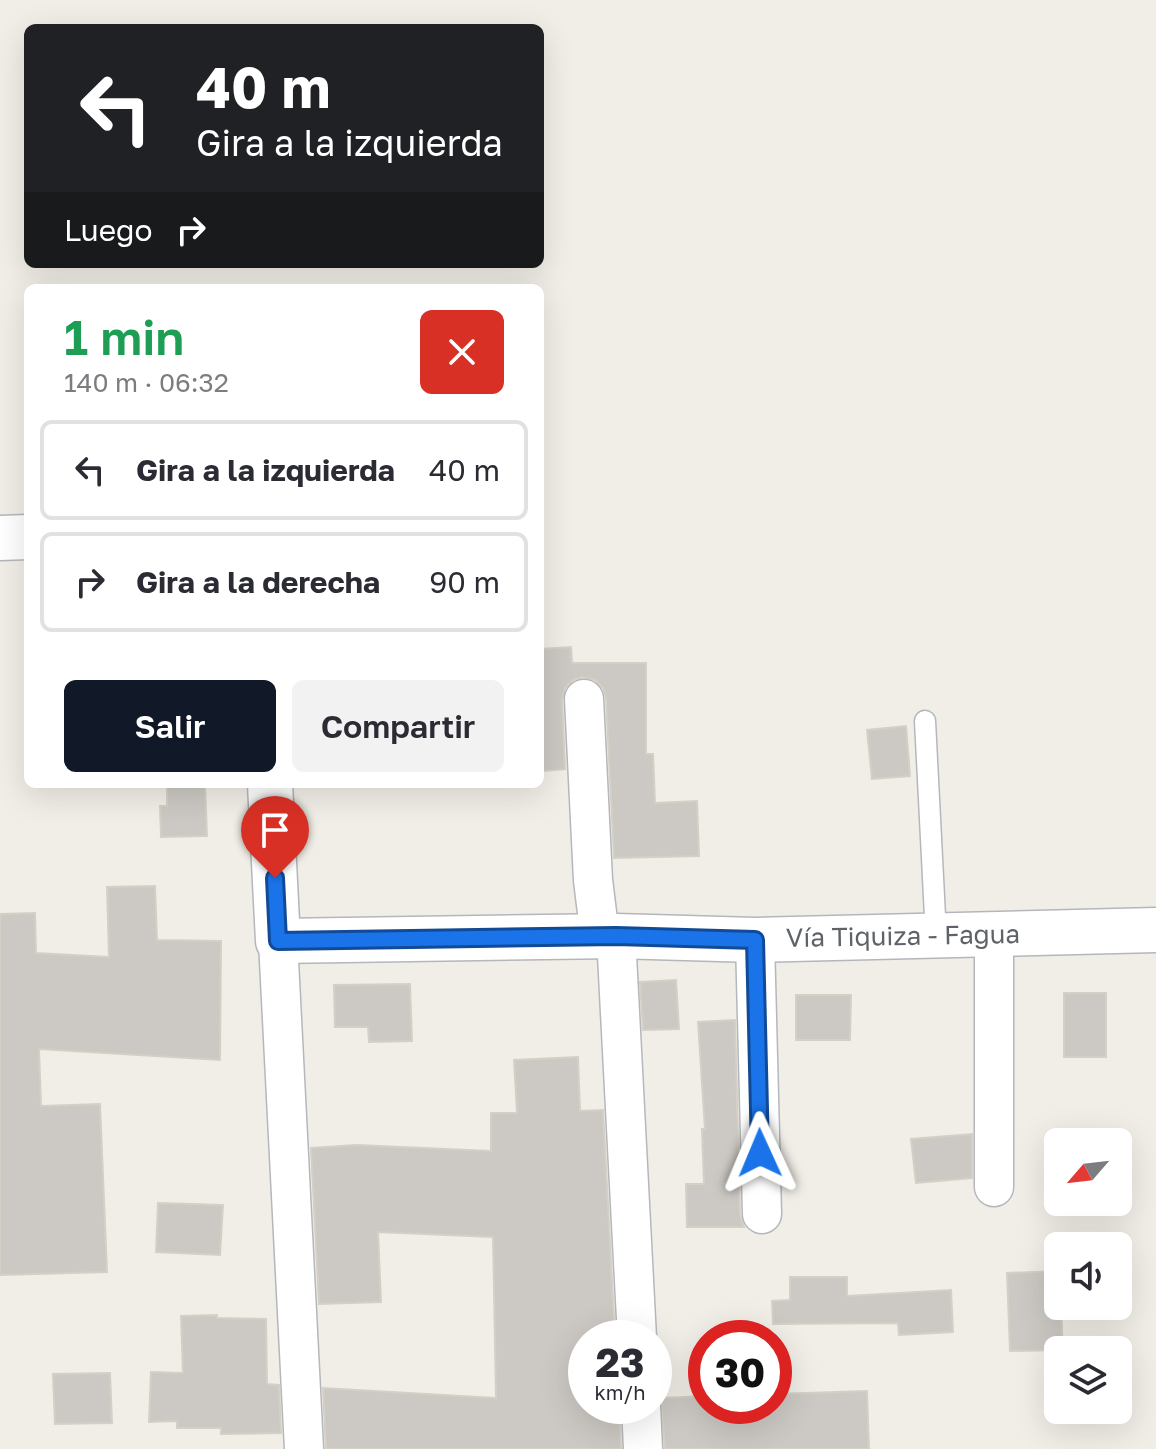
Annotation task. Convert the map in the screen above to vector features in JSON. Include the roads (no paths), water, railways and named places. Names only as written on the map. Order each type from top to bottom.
[{"type":"street","points":[[0,538],[24,537]]},
{"type":"street","points":[[584,699],[593,880],[608,936],[636,1320]]},
{"type":"street","points":[[270,788],[304,1449]]},
{"type":"street","name":"Vía Tiquiza - Fagua","points":[[278,941],[608,936],[755,940],[1156,930]]},
{"type":"street","points":[[994,935],[994,1187]]},
{"type":"street","points":[[755,940],[762,1214]]},
{"type":"street","points":[[642,1424],[643,1449]]},
{"type":"lane","points":[[925,721],[936,936]]}]
